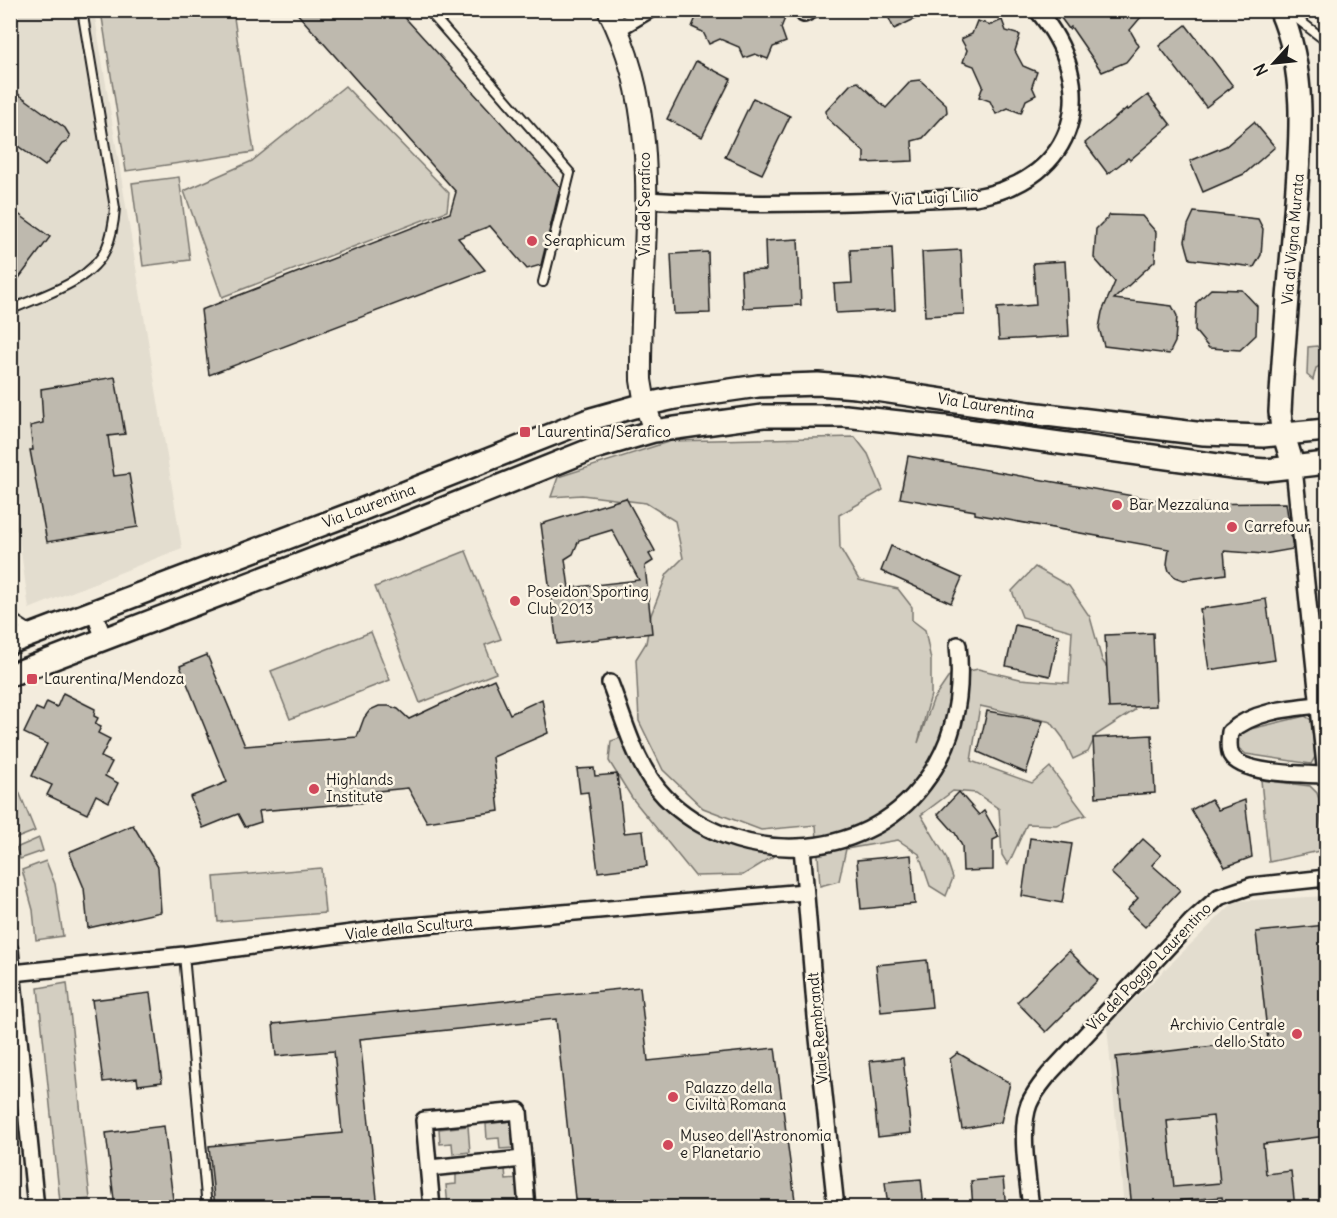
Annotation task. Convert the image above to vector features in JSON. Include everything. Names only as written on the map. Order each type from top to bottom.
[{"type":"main road","name":"Via di Vigna Murata","points":[[1280,10],[1293,51],[1301,118],[1280,417],[1294,468]]},
{"type":"main road","name":"Via Laurentina","points":[[10,643],[591,419],[645,404],[758,386],[818,384],[873,389],[1030,413],[1204,434],[1263,436],[1326,430]]},
{"type":"main road","name":"Via Laurentina","points":[[10,675],[400,526],[592,449],[654,432],[763,416],[845,416],[1225,466],[1266,470],[1326,463]]},
{"type":"street","name":"Via del Serafico","points":[[608,10],[617,29],[639,99],[645,158],[641,373],[645,404]]},
{"type":"street","points":[[617,29],[649,10]]},
{"type":"street","points":[[801,10],[804,14],[812,10]]},
{"type":"street","name":"Via Luigi Lilio","points":[[646,200],[734,204],[942,199],[991,194],[1020,183],[1047,163],[1061,143],[1070,123],[1073,101],[1069,64],[1056,35],[1037,10]]},
{"type":"street","points":[[645,404],[654,432]]},
{"type":"street","points":[[1294,468],[1323,705],[1326,775],[1254,769],[1236,761],[1230,753],[1230,732],[1247,719],[1298,707],[1323,705]]},
{"type":"street","points":[[94,612],[104,639]]},
{"type":"street","points":[[610,683],[637,754],[650,778],[665,797],[687,816],[706,828],[742,841],[774,847],[802,848],[843,839],[871,828],[905,804],[924,784],[942,753],[956,716],[960,674],[958,645]]},
{"type":"street","name":"Viale Rembrandt","points":[[802,848],[836,1208]]},
{"type":"street","name":"Via del Poggio Laurentino","points":[[1031,1208],[1026,1163],[1025,1122],[1027,1112],[1036,1090],[1079,1041],[1192,921],[1219,897],[1251,886],[1326,878]]},
{"type":"street","name":"Viale della Scultura","points":[[13,973],[390,928],[805,892]]},
{"type":"street","points":[[10,950],[36,1208]]},
{"type":"street","points":[[432,1208],[424,1120],[519,1111],[527,1208]]},
{"type":"street","points":[[429,1168],[523,1159]]},
{"type":"lane","points":[[10,310],[69,284],[84,274],[98,262],[106,249],[113,229],[115,208],[82,10]]},
{"type":"lane","points":[[428,10],[570,173],[543,282]]},
{"type":"lane","points":[[1286,10],[1326,41]]},
{"type":"lane","points":[[10,617],[36,633]]},
{"type":"lane","points":[[184,954],[207,1208]]},
{"type":"shaded area","points":[[10,11],[94,11],[182,548],[29,609],[18,530],[10,533]]},
{"type":"shaded area","points":[[101,11],[233,11],[254,152],[126,171]]},
{"type":"shaded area","points":[[345,86],[449,193],[447,211],[222,297],[184,191],[252,161]]},
{"type":"shaded area","points":[[179,177],[190,260],[143,266],[132,183]]},
{"type":"shaded area","points":[[1317,346],[1326,357],[1326,363],[1316,368],[1313,380],[1307,375],[1308,347]]},
{"type":"shaded area","points":[[855,437],[868,454],[883,490],[839,515],[840,548],[859,580],[898,589],[912,607],[912,620],[925,630],[931,660],[931,695],[918,743],[933,700],[950,675],[978,669],[1020,679],[1069,683],[1072,631],[1022,617],[1012,591],[1035,567],[1069,586],[1090,617],[1102,660],[1135,710],[1096,735],[1088,752],[1073,759],[1063,738],[1051,722],[980,706],[971,761],[1032,783],[1050,767],[1086,815],[1056,825],[1027,824],[1008,865],[1002,855],[999,809],[976,793],[953,791],[921,815],[946,857],[953,878],[946,896],[930,886],[919,854],[898,840],[846,849],[839,881],[820,886],[816,825],[761,830],[703,808],[663,770],[639,721],[636,659],[646,643],[651,615],[667,574],[683,558],[675,521],[646,503],[582,495],[551,497],[558,477],[671,441]]},
{"type":"shaded area","points":[[466,551],[501,639],[485,645],[496,673],[420,703],[375,587]]},
{"type":"shaded area","points":[[371,632],[390,680],[290,719],[271,671]]},
{"type":"shaded area","points":[[1305,716],[1311,720],[1315,757],[1311,764],[1246,754],[1237,747],[1237,736],[1242,731]]},
{"type":"shaded area","points":[[633,734],[654,781],[728,834],[767,837],[774,856],[743,875],[695,876],[632,798],[609,761],[611,741]]},
{"type":"shaded area","points":[[11,772],[35,831],[12,840],[10,835]]},
{"type":"shaded area","points":[[1261,780],[1310,786],[1317,793],[1324,850],[1269,862]]},
{"type":"shaded area","points":[[39,838],[43,851],[20,859],[16,848]]},
{"type":"shaded area","points":[[46,861],[55,884],[63,936],[36,940],[33,910],[22,870]]},
{"type":"shaded area","points":[[321,868],[325,913],[218,922],[214,877]]},
{"type":"shaded area","points":[[1326,896],[1326,1207],[1124,1207],[1107,1026],[1235,901]]},
{"type":"shaded area","points":[[67,983],[90,1199],[60,1202],[38,988]]},
{"type":"shaded area","points":[[512,1121],[515,1148],[500,1149],[499,1138],[487,1139],[486,1124]]},
{"type":"shaded area","points":[[468,1126],[470,1152],[453,1154],[452,1143],[440,1144],[439,1129]]},
{"type":"shaded area","points":[[505,1169],[506,1180],[518,1179],[520,1207],[448,1207],[446,1185],[456,1184],[456,1172]]},
{"type":"building","points":[[294,10],[398,10],[560,187],[541,265],[527,269],[490,226],[458,238],[485,270],[209,375],[201,310],[450,213],[456,192]]},
{"type":"building","points":[[699,10],[774,10],[775,14],[785,18],[781,28],[786,42],[773,47],[768,59],[755,54],[744,58],[739,47],[720,39],[709,44],[703,32],[692,27]]},
{"type":"building","points":[[885,10],[933,10],[894,29]]},
{"type":"building","points":[[1055,10],[1147,10],[1130,30],[1139,46],[1126,62],[1102,72],[1071,27],[1069,29]]},
{"type":"building","points":[[1002,20],[1006,31],[1020,35],[1015,51],[1023,66],[1037,72],[1032,86],[1036,95],[1026,100],[1021,113],[1008,108],[996,114],[990,101],[979,97],[983,86],[974,66],[963,62],[967,50],[961,39],[972,34],[977,21],[991,25]]},
{"type":"building","points":[[1186,25],[1233,86],[1206,107],[1159,46]]},
{"type":"building","points":[[696,61],[731,79],[702,137],[667,119]]},
{"type":"building","points":[[920,80],[946,104],[947,112],[923,138],[912,141],[913,161],[864,163],[864,152],[827,118],[826,111],[851,84],[858,82],[886,108],[911,81]]},
{"type":"building","points":[[10,88],[65,128],[70,136],[45,166],[10,140]]},
{"type":"building","points":[[1148,95],[1171,125],[1130,160],[1128,158],[1108,174],[1085,143],[1127,108],[1128,110]]},
{"type":"building","points":[[753,98],[790,116],[762,174],[725,157]]},
{"type":"building","points":[[1254,122],[1275,147],[1244,174],[1203,192],[1190,161],[1226,146]]},
{"type":"building","points":[[10,208],[50,237],[10,290]]},
{"type":"building","points":[[1194,212],[1258,219],[1263,229],[1261,255],[1254,267],[1190,259],[1185,241],[1188,225]]},
{"type":"building","points":[[1110,215],[1142,216],[1156,232],[1155,261],[1114,299],[1172,306],[1177,316],[1175,342],[1169,354],[1104,346],[1099,328],[1102,312],[1115,282],[1094,258],[1096,229]]},
{"type":"building","points":[[798,239],[801,305],[743,308],[741,271],[766,270],[765,241]]},
{"type":"building","points":[[892,248],[895,310],[836,313],[834,284],[852,283],[850,250]]},
{"type":"building","points":[[961,250],[964,314],[925,316],[922,252]]},
{"type":"building","points":[[708,252],[710,313],[674,314],[671,254]]},
{"type":"building","points":[[1065,261],[1069,336],[999,340],[997,308],[1036,305],[1033,263]]},
{"type":"building","points":[[1211,289],[1242,290],[1257,306],[1256,335],[1240,350],[1209,348],[1195,331],[1196,303]]},
{"type":"building","points":[[115,377],[125,434],[108,436],[114,476],[129,474],[138,527],[47,542],[30,450],[33,450],[30,426],[43,423],[41,389]]},
{"type":"building","points":[[908,456],[1178,504],[1286,503],[1293,549],[1264,554],[1224,551],[1226,574],[1183,580],[1175,577],[1169,571],[1167,564],[1169,549],[900,498]]},
{"type":"building","points":[[626,498],[655,551],[649,554],[653,561],[645,566],[652,633],[557,644],[541,524]],"holes":[[[612,530],[639,580],[569,588],[565,559],[573,554],[579,540]]]},
{"type":"building","points":[[891,546],[962,578],[951,603],[881,571]]},
{"type":"building","points":[[1266,599],[1275,660],[1209,670],[1200,609]]},
{"type":"building","points":[[1015,625],[1059,635],[1050,676],[1006,666]]},
{"type":"building","points":[[1153,633],[1156,706],[1109,708],[1105,635]]},
{"type":"building","points":[[207,655],[245,746],[357,737],[364,718],[370,710],[379,706],[398,709],[409,719],[494,679],[510,714],[542,699],[548,733],[493,757],[499,811],[427,822],[408,788],[368,792],[369,802],[259,811],[261,822],[245,827],[238,814],[203,828],[190,797],[227,782],[180,666]]},
{"type":"building","points":[[63,693],[95,709],[94,716],[98,718],[95,724],[101,727],[98,733],[110,739],[101,757],[112,762],[105,776],[118,783],[109,802],[96,795],[87,814],[47,795],[52,785],[32,776],[47,744],[24,733],[36,708],[43,711],[47,702],[57,707]]},
{"type":"building","points":[[987,711],[1043,721],[1026,773],[978,752]]},
{"type":"building","points":[[1152,735],[1155,793],[1096,797],[1093,738]]},
{"type":"building","points":[[594,768],[595,776],[617,774],[624,833],[643,831],[647,866],[598,872],[588,792],[580,793],[577,769]]},
{"type":"building","points":[[959,792],[979,815],[984,811],[999,837],[993,840],[993,870],[963,871],[962,846],[955,833],[938,814]]},
{"type":"building","points":[[1211,799],[1218,810],[1245,800],[1252,857],[1225,867],[1191,810]]},
{"type":"building","points":[[133,825],[158,867],[161,912],[88,928],[84,888],[69,852]]},
{"type":"building","points":[[1030,838],[1072,844],[1062,903],[1022,896]]},
{"type":"building","points":[[1143,839],[1161,855],[1152,865],[1180,890],[1145,927],[1127,910],[1138,898],[1111,873]]},
{"type":"building","points":[[911,855],[915,904],[861,909],[857,860]]},
{"type":"building","points":[[1326,925],[1326,1136],[1263,1144],[1266,1174],[1291,1171],[1295,1208],[1224,1208],[1222,1197],[1176,1201],[1177,1208],[1132,1208],[1116,1057],[1268,1040],[1256,932]],"holes":[[[1213,1116],[1220,1183],[1174,1187],[1167,1121]]]},
{"type":"building","points":[[1069,951],[1098,980],[1046,1032],[1017,1002]]},
{"type":"building","points":[[927,960],[932,1007],[881,1012],[876,965]]},
{"type":"building","name":"Palazzo della Civiltà Romana","points":[[640,987],[648,1061],[775,1048],[796,1208],[576,1208],[556,1019],[360,1039],[378,1208],[215,1208],[209,1146],[342,1133],[334,1051],[276,1056],[273,1024]]},
{"type":"building","points":[[150,993],[162,1082],[138,1085],[137,1078],[103,1082],[92,1000]]},
{"type":"building","points":[[958,1053],[1010,1083],[1001,1122],[962,1129],[950,1059]]},
{"type":"building","points":[[903,1058],[911,1133],[878,1137],[870,1061]]},
{"type":"building","points":[[164,1126],[174,1208],[115,1208],[106,1133]]},
{"type":"building","points":[[1003,1178],[1006,1208],[973,1208],[971,1181]]},
{"type":"building","points":[[921,1179],[924,1208],[888,1208],[885,1182]]},
{"type":"place","name":"Seraphicum","points":[[532,241]]},
{"type":"place","name":"Laurentina/Serafico","points":[[525,432]]},
{"type":"place","name":"Bar Mezzaluna","points":[[1117,505]]},
{"type":"place","name":"Carrefour","points":[[1232,527]]},
{"type":"place","name":"Poseidon Sporting Club 2013","points":[[515,601]]},
{"type":"place","name":"Laurentina/Mendoza","points":[[32,679]]},
{"type":"place","name":"Highlands Institute","points":[[314,789]]},
{"type":"place","name":"Archivio Centrale dello Stato","points":[[1297,1034]]},
{"type":"place","name":"Palazzo della Civiltà Romana","points":[[673,1097]]},
{"type":"place","name":"Museo dell'Astronomia e Planetario","points":[[668,1145]]}]
